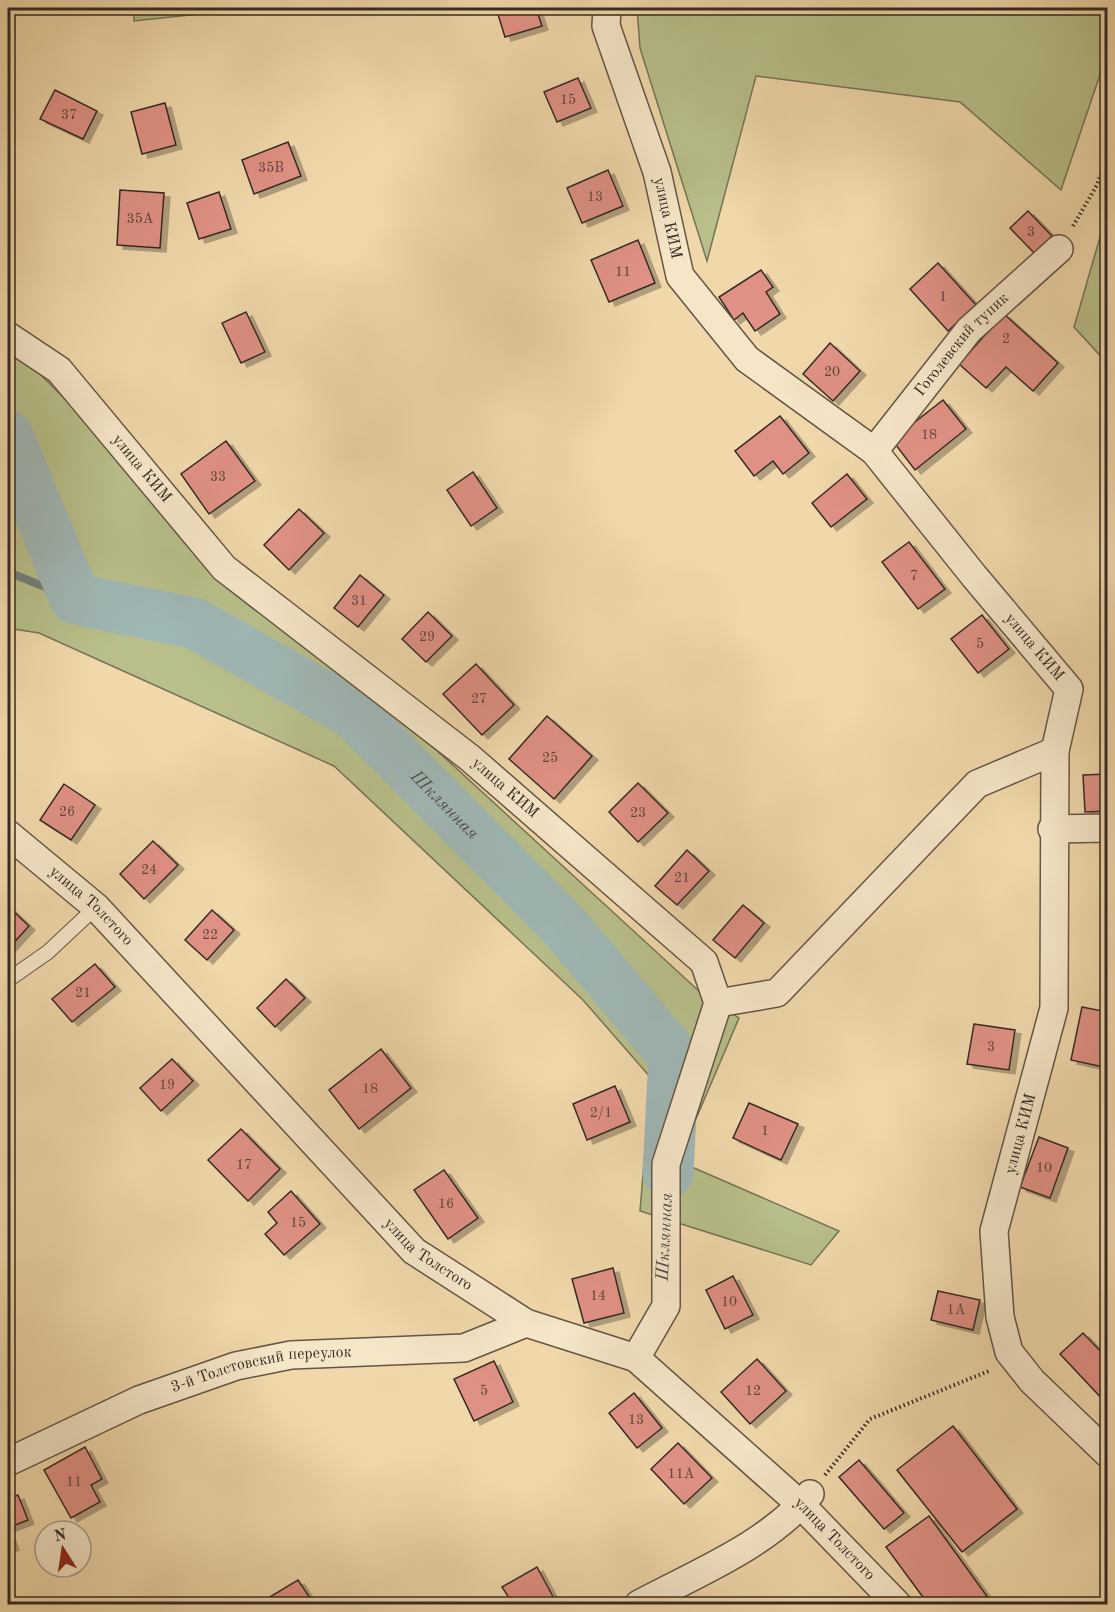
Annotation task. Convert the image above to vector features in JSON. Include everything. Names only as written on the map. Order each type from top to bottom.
[{"type":"street","name":"улица КИМ","points":[[606,8],[606,26],[657,172],[680,276],[747,358],[874,451],[974,576],[1069,689],[1054,751],[1052,829],[1054,1008],[994,1231],[1000,1317],[1009,1352],[1032,1382],[1107,1454]]},
{"type":"street","name":"Гоголевский тупик","points":[[874,451],[969,330],[1059,249]]},
{"type":"street","name":"улица КИМ","points":[[8,336],[60,370],[224,568],[470,759],[704,962],[718,1003]]},
{"type":"street","points":[[636,1357],[666,1306],[666,1164],[718,1003],[777,993],[977,783],[1054,751]]},
{"type":"street","points":[[1052,829],[1107,828]]},
{"type":"street","name":"улица Толстого","points":[[8,834],[96,907],[414,1251],[525,1323],[636,1357],[805,1499],[897,1605]]},
{"type":"street","name":"3-й Толстовский переулок","points":[[8,1462],[139,1400],[236,1366],[291,1355],[464,1348],[525,1323]]},
{"type":"street","points":[[639,1605],[751,1544],[805,1499]]},
{"type":"lane","points":[[8,980],[48,952],[96,907]]},
{"type":"path","points":[[1059,249],[1097,185],[1107,154]]},
{"type":"path","points":[[805,1499],[870,1419],[990,1371],[1009,1352]]},
{"type":"green space","points":[[134,8],[257,8],[134,21]]},
{"type":"green space","points":[[637,8],[1107,8],[1107,54],[1061,190],[960,102],[756,76],[707,261],[640,48]]},
{"type":"green space","points":[[1107,213],[1107,363],[1074,327]]},
{"type":"green space","points":[[8,342],[187,521],[700,992],[739,1018],[678,1161],[839,1231],[811,1265],[640,1211],[651,1078],[583,1000],[334,766],[39,633],[8,628]]},
{"type":"building","points":[[496,8],[536,8],[542,26],[505,37]]},
{"type":"building","points":[[578,78],[591,108],[557,122],[544,92]]},
{"type":"building","points":[[55,90],[97,111],[83,139],[40,119]]},
{"type":"building","points":[[165,103],[176,145],[142,154],[131,112]]},
{"type":"building","points":[[288,142],[301,176],[254,194],[242,160]]},
{"type":"building","points":[[608,170],[623,206],[582,223],[567,188]]},
{"type":"building","points":[[120,190],[164,193],[160,248],[117,245]]},
{"type":"building","points":[[219,192],[231,229],[199,239],[187,203]]},
{"type":"building","points":[[1028,211],[1052,236],[1034,253],[1010,228]]},
{"type":"building","points":[[638,240],[655,283],[609,302],[591,260]]},
{"type":"building","points":[[938,263],[976,305],[948,331],[910,289]]},
{"type":"building","points":[[761,270],[773,287],[766,292],[780,314],[755,331],[743,313],[734,320],[719,297]]},
{"type":"building","points":[[246,312],[265,352],[241,363],[222,323]]},
{"type":"building","points":[[1004,314],[1058,363],[1033,391],[1006,367],[986,388],[959,364]]},
{"type":"building","points":[[830,343],[860,371],[833,401],[803,374]]},
{"type":"building","points":[[943,400],[966,429],[915,470],[892,440]]},
{"type":"building","points":[[780,416],[809,453],[783,474],[773,461],[754,476],[735,451]]},
{"type":"building","points":[[226,441],[255,481],[209,514],[181,474]]},
{"type":"building","points":[[473,472],[497,508],[471,526],[447,490]]},
{"type":"building","points":[[847,474],[867,499],[831,527],[812,503]]},
{"type":"building","points":[[299,509],[324,533],[289,570],[264,545]]},
{"type":"building","points":[[909,542],[945,589],[918,609],[882,562]]},
{"type":"building","points":[[360,575],[384,595],[358,627],[334,608]]},
{"type":"building","points":[[428,612],[452,636],[426,662],[402,639]]},
{"type":"building","points":[[982,615],[1009,649],[978,673],[951,639]]},
{"type":"building","points":[[476,664],[514,705],[482,735],[443,694]]},
{"type":"building","points":[[547,716],[592,756],[554,799],[509,759]]},
{"type":"building","points":[[1108,774],[1108,811],[1085,812],[1083,775]]},
{"type":"building","points":[[638,783],[668,813],[638,842],[609,812]]},
{"type":"building","points":[[64,784],[95,805],[71,840],[40,820]]},
{"type":"building","points":[[153,841],[178,865],[144,899],[120,874]]},
{"type":"building","points":[[687,850],[709,871],[677,905],[655,886]]},
{"type":"building","points":[[743,905],[764,923],[735,958],[713,940]]},
{"type":"building","points":[[8,906],[29,926],[8,949]]},
{"type":"building","points":[[212,910],[234,930],[207,960],[185,940]]},
{"type":"building","points":[[95,964],[115,987],[72,1022],[52,999]]},
{"type":"building","points":[[286,979],[305,998],[275,1027],[257,1008]]},
{"type":"building","points":[[1082,1007],[1108,1012],[1108,1068],[1071,1060]]},
{"type":"building","points":[[974,1024],[1015,1030],[1009,1070],[967,1064]]},
{"type":"building","points":[[381,1049],[411,1088],[359,1129],[329,1090]]},
{"type":"building","points":[[172,1059],[193,1081],[161,1111],[140,1088]]},
{"type":"building","points":[[615,1086],[630,1122],[587,1140],[573,1104]]},
{"type":"building","points":[[749,1103],[798,1124],[781,1160],[733,1138]]},
{"type":"building","points":[[241,1129],[280,1169],[248,1201],[208,1160]]},
{"type":"building","points":[[1039,1137],[1068,1148],[1050,1198],[1020,1187]]},
{"type":"building","points":[[444,1170],[478,1218],[448,1239],[414,1190]]},
{"type":"building","points":[[291,1191],[320,1224],[284,1255],[265,1234],[277,1223],[268,1212]]},
{"type":"building","points":[[613,1268],[624,1313],[584,1323],[572,1279]]},
{"type":"building","points":[[733,1276],[753,1315],[725,1329],[706,1290]]},
{"type":"building","points":[[938,1291],[980,1300],[973,1330],[931,1320]]},
{"type":"building","points":[[1083,1333],[1108,1359],[1108,1405],[1060,1354]]},
{"type":"building","points":[[757,1359],[786,1391],[750,1424],[721,1392]]},
{"type":"building","points":[[494,1361],[513,1402],[474,1421],[454,1379]]},
{"type":"building","points":[[634,1393],[662,1428],[637,1448],[609,1413]]},
{"type":"building","points":[[953,1426],[1017,1509],[962,1552],[897,1470]]},
{"type":"building","points":[[678,1443],[712,1478],[684,1504],[651,1469]]},
{"type":"building","points":[[85,1447],[102,1479],[91,1485],[100,1502],[71,1518],[44,1470]]},
{"type":"building","points":[[859,1460],[904,1513],[884,1529],[839,1477]]},
{"type":"building","points":[[18,1495],[28,1520],[8,1528],[8,1499]]},
{"type":"building","points":[[929,1516],[989,1599],[982,1604],[928,1604],[886,1547]]},
{"type":"building","points":[[8,1532],[13,1546],[8,1548]]},
{"type":"building","points":[[537,1567],[557,1604],[513,1604],[502,1587]]},
{"type":"building","points":[[298,1580],[314,1604],[258,1604]]},
{"type":"building","points":[[155,1598],[159,1604],[144,1604]]},
{"type":"waterway","name":"Шклянная","points":[[8,436],[75,599],[194,623],[353,713],[565,927],[674,1056],[668,1173]]},
{"type":"waterway","points":[[8,572],[75,599]]}]
